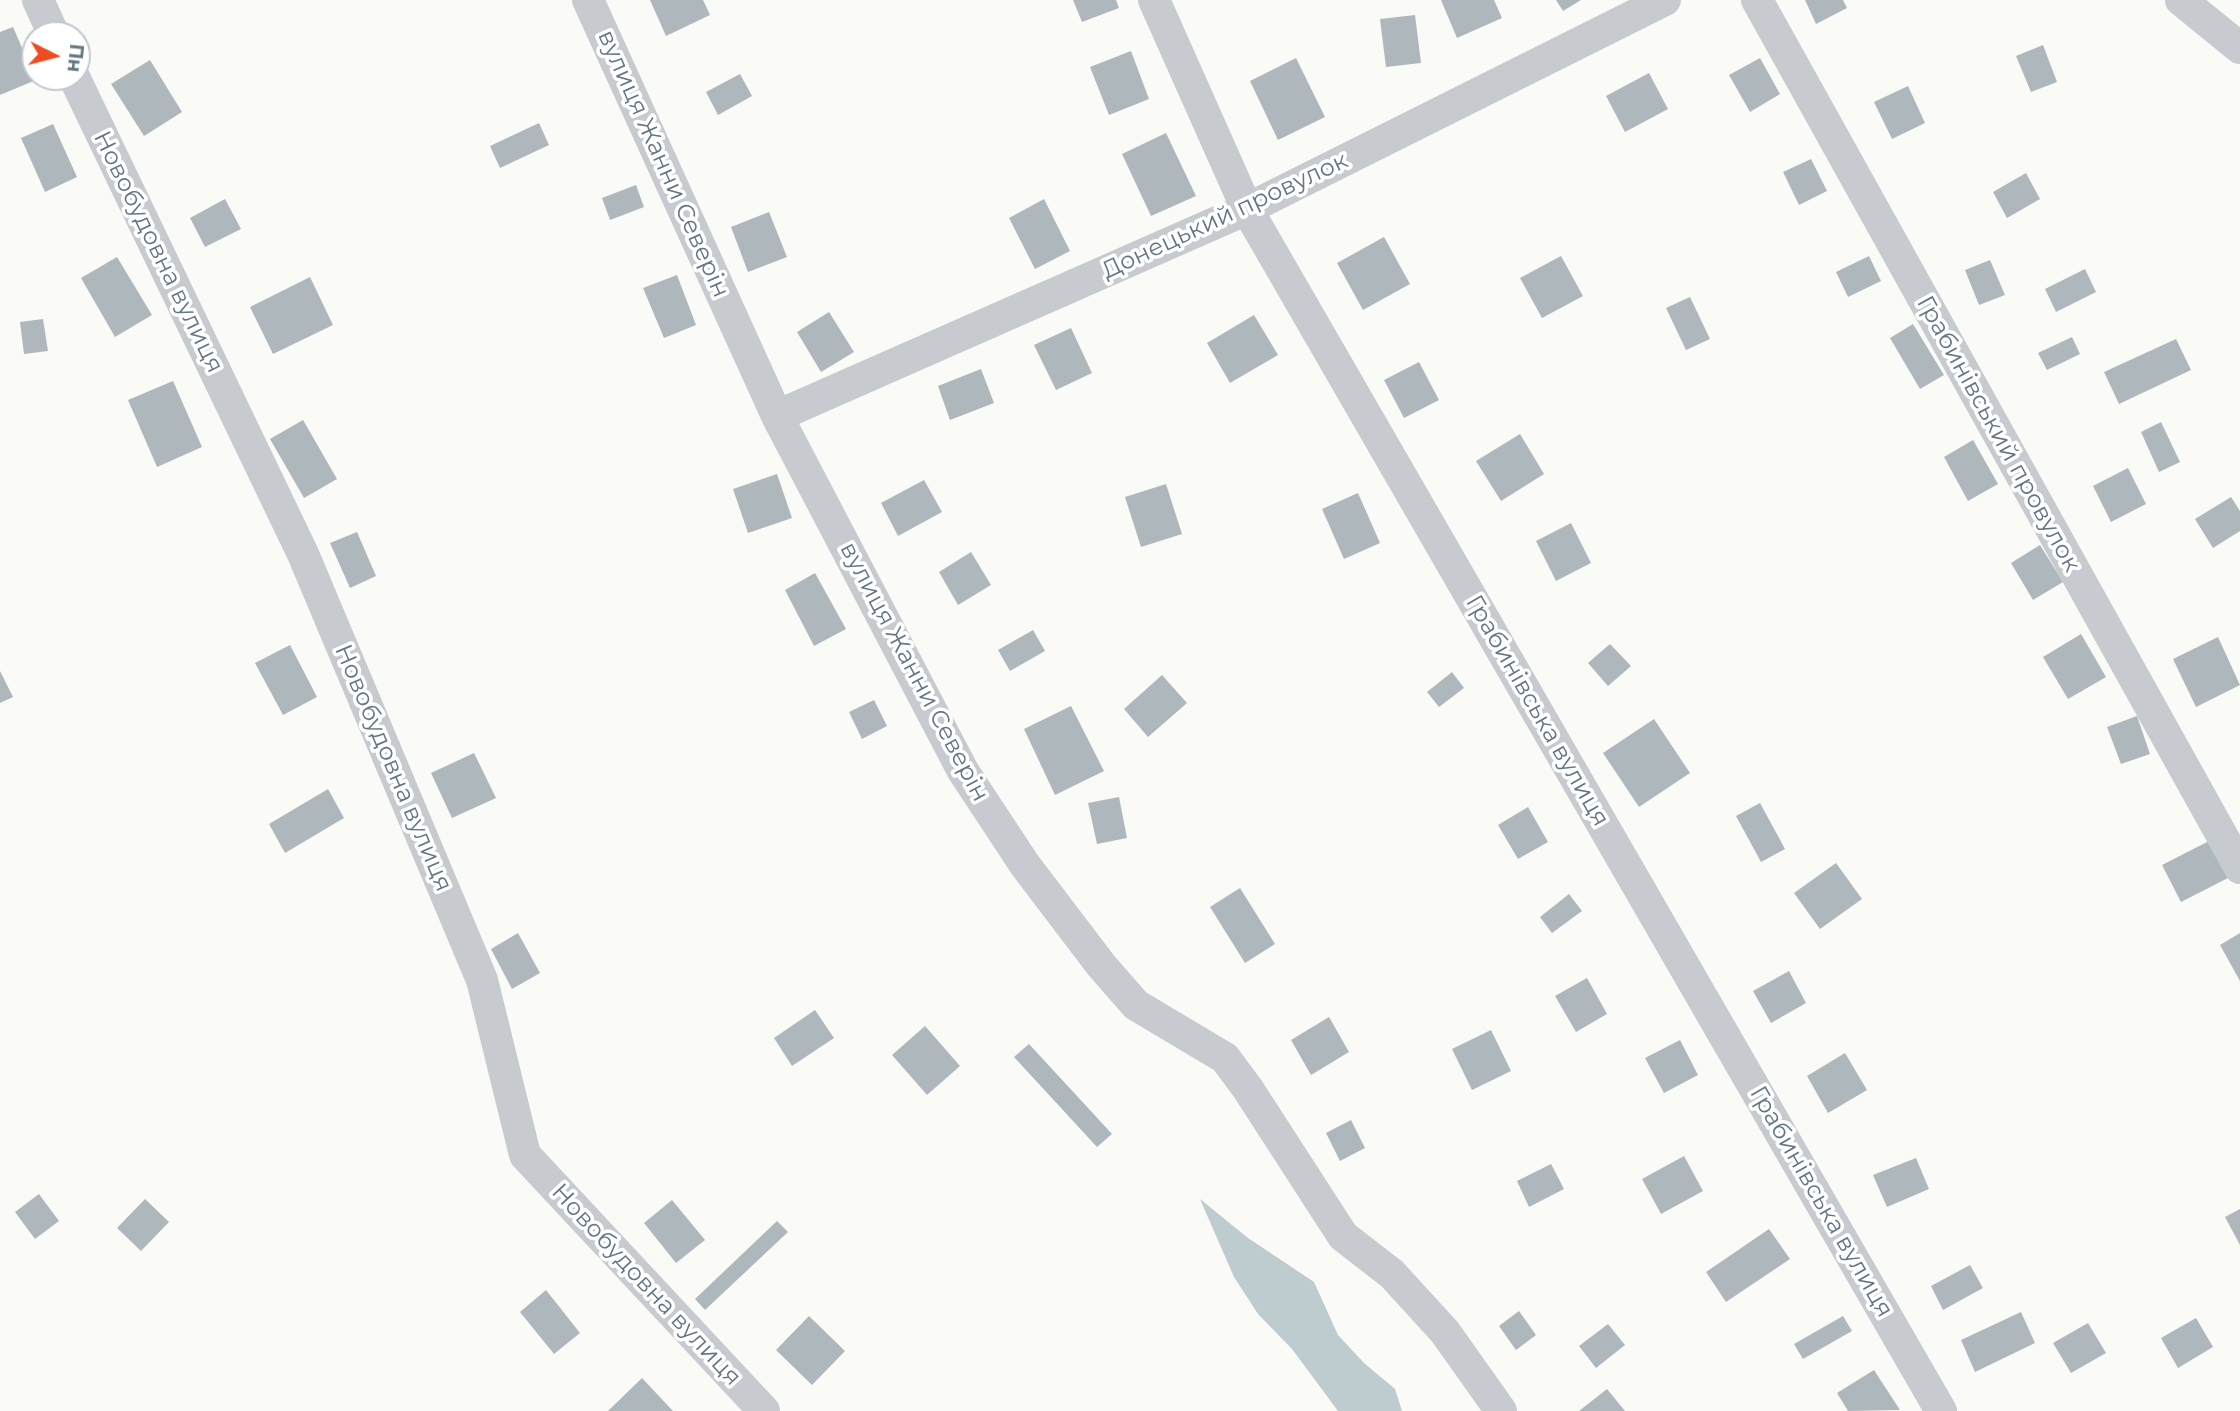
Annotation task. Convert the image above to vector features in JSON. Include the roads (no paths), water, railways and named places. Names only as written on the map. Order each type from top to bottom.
[{"type":"street","points":[[37,0],[47,21]]},
{"type":"street","name":"вулиця Жанни Северін","points":[[589,0],[777,416],[963,771],[1025,864],[1101,965],[1136,1004],[1225,1058],[1343,1236],[1401,1283],[1445,1332],[1501,1411]]},
{"type":"street","name":"Грабинівська вулиця","points":[[1154,0],[1247,209],[1941,1411]]},
{"type":"street","name":"Донецький провулок","points":[[777,416],[1247,209],[1665,0]]},
{"type":"street","name":"Грабинівський провулок","points":[[1757,0],[2240,868]]},
{"type":"street","points":[[2180,0],[2240,48]]},
{"type":"street","name":"Новобудовна вулиця","points":[[81,91],[303,554],[482,980],[525,1155],[764,1411]]}]
